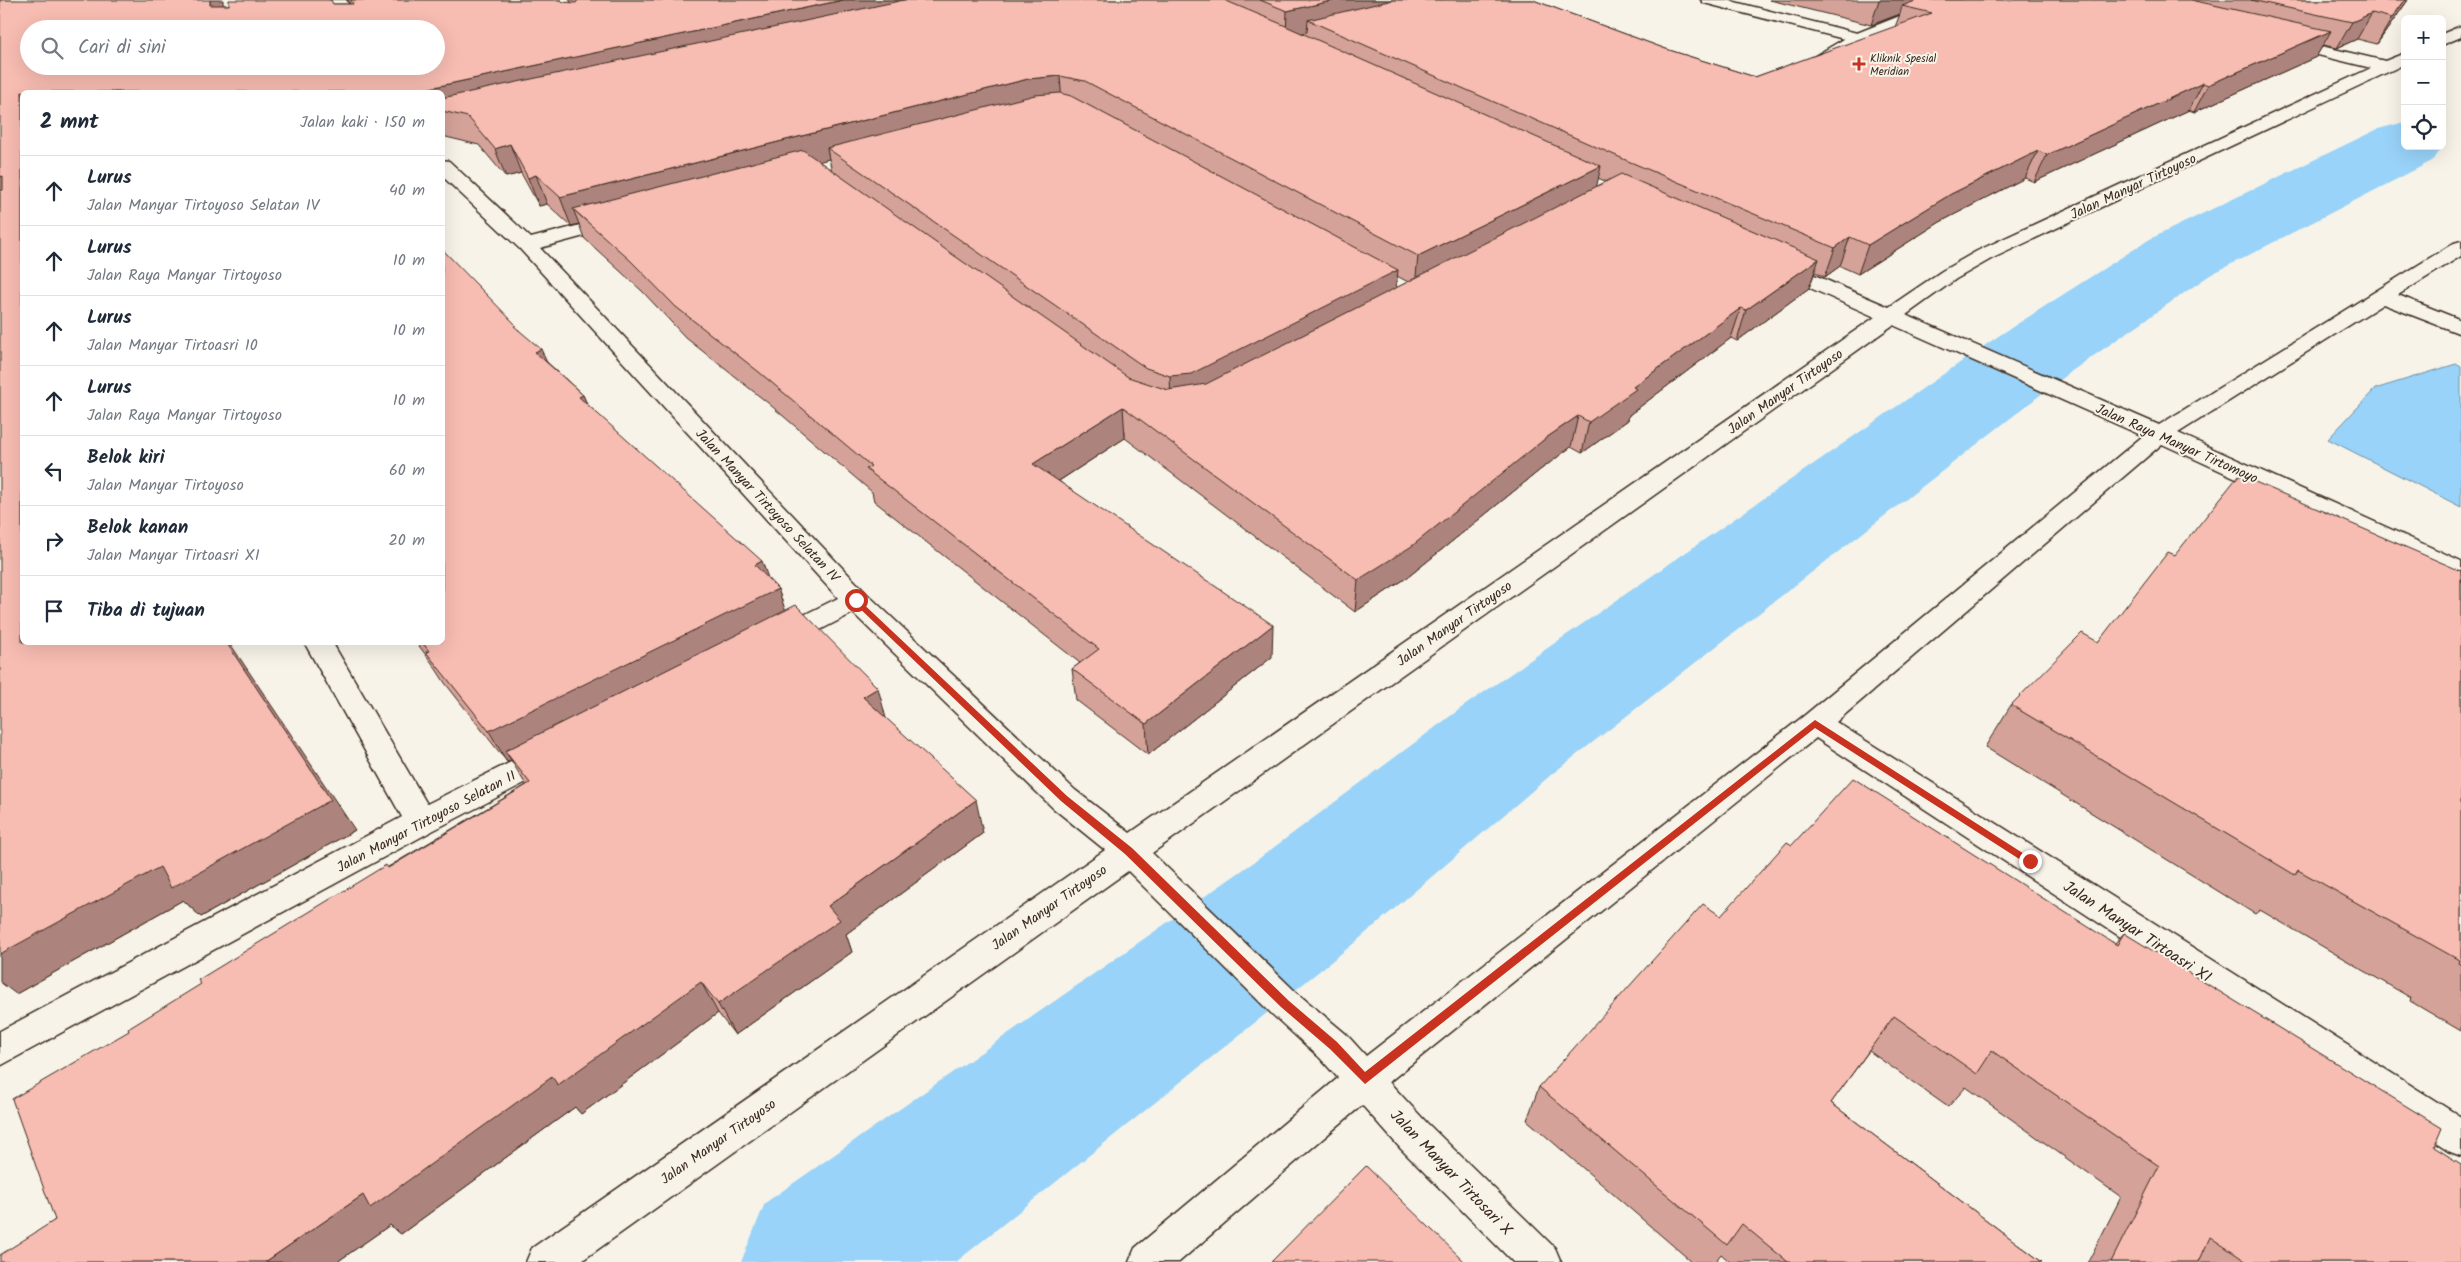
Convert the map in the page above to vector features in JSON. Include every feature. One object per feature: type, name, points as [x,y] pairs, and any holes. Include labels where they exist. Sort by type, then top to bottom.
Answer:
[{"type":"street","points":[[338,0],[350,20]]},
{"type":"street","points":[[1709,0],[1858,38]]},
{"type":"street","points":[[1802,70],[1858,38],[1954,0]]},
{"type":"street","points":[[2446,38],[2461,31]]},
{"type":"street","points":[[2265,38],[2304,47],[2396,63]]},
{"type":"street","name":"Jalan Manyar Tirtoyoso","points":[[546,1262],[1949,275],[1984,255],[2396,63]]},
{"type":"street","name":"Jalan Manyar Tirtoyoso Selatan IV","points":[[445,168],[527,244],[856,600],[1064,799],[1129,851],[1285,1004]]},
{"type":"street","points":[[527,244],[640,215]]},
{"type":"street","points":[[1149,1262],[1365,1079],[1815,723],[2160,434],[2461,247]]},
{"type":"street","name":"Jalan Raya Manyar Tirtomoyo","points":[[1757,257],[2160,434],[2461,572]]},
{"type":"street","points":[[2383,297],[2461,328]]},
{"type":"street","points":[[758,650],[856,600]]},
{"type":"street","points":[[320,645],[421,822]]},
{"type":"street","name":"Jalan Manyar Tirtoasri XI","points":[[1815,723],[2461,1138]]},
{"type":"street","name":"Jalan Manyar Tirtoyoso Selatan II","points":[[0,1049],[421,822],[581,741]]},
{"type":"street","name":"Jalan Manyar Tirtosari X","points":[[1285,1004],[1333,1046],[1365,1079],[1414,1136],[1541,1262]]},
{"type":"water","points":[[2456,364],[2461,367],[2461,507],[2328,439],[2375,389]]},
{"type":"building","points":[[0,0],[210,0],[210,5],[229,5],[229,0],[331,0],[333,4],[353,4],[351,0],[561,0],[563,2],[576,3],[578,0],[843,0],[430,88],[430,90],[20,90],[20,645],[228,645],[331,800],[171,888],[160,867],[0,954],[0,191],[3,190],[3,176],[0,177]]},
{"type":"building","points":[[904,0],[1224,0],[1601,166],[1418,256],[1085,81],[1060,76],[1028,79],[560,197],[536,175],[528,178],[510,144],[495,149],[468,117],[445,112],[445,97]]},
{"type":"building","points":[[1260,0],[1336,0],[1287,11]]},
{"type":"building","points":[[1393,0],[1533,0],[1666,49],[1755,77],[1932,13],[1902,6],[1918,0],[2191,0],[2331,31],[2208,85],[2203,83],[2047,155],[2038,151],[1951,194],[1868,245],[1850,237],[1835,248],[1628,161],[1308,20]]},
{"type":"building","points":[[2251,0],[2405,0],[2392,18],[2372,13],[2352,22]]},
{"type":"building","points":[[1060,93],[1071,96],[1398,270],[1191,374],[1170,376],[1146,368],[827,148],[1035,95]]},
{"type":"building","points":[[803,150],[1128,377],[1168,390],[1206,384],[1621,174],[1819,259],[1746,310],[1741,308],[1633,387],[1636,389],[1589,422],[1578,416],[1546,438],[1412,546],[1358,580],[1123,407],[1033,464],[1273,625],[1146,724],[1072,669],[1099,649],[866,469],[871,466],[759,372],[676,307],[631,261],[573,209]]},
{"type":"building","points":[[445,252],[516,325],[514,326],[541,349],[535,352],[583,395],[579,397],[762,561],[755,565],[778,589],[489,731],[426,652],[429,651],[424,645],[445,645]]},
{"type":"building","points":[[2239,475],[2461,571],[2461,965],[2458,963],[2459,960],[2298,870],[2295,875],[2011,705],[2082,633],[2098,642],[2168,552],[2175,555]]},
{"type":"building","points":[[796,605],[878,688],[863,697],[976,800],[828,906],[840,920],[718,1004],[701,982],[558,1085],[552,1077],[370,1208],[363,1195],[265,1262],[0,1262],[0,1255],[55,1220],[12,1099],[129,1031],[128,1029],[201,984],[198,980],[386,865],[388,868],[530,783],[505,751]]},
{"type":"building","points":[[1853,778],[2117,945],[2124,933],[2442,1128],[2434,1147],[2461,1164],[2461,1262],[2247,1262],[2210,1237],[2199,1262],[2111,1262],[2159,1166],[1992,1051],[1977,1074],[1894,1016],[1831,1103],[2042,1262],[1788,1262],[1742,1224],[1727,1245],[1539,1087],[1703,904],[1721,916],[1787,842],[1792,845]]},
{"type":"building","points":[[1366,1166],[1465,1262],[1271,1262]]},
{"type":"waterway","points":[[824,1262],[1305,902],[1508,740],[2033,355],[2180,257],[2401,147]]},
{"type":"place","name":"Kliknik Spesial Meridian","points":[[1859,64]]},
{"type":"route","points":[[856,600],[1064,799],[1129,851],[1285,1004],[1333,1046],[1365,1079],[1815,723],[2030,861]]}]
